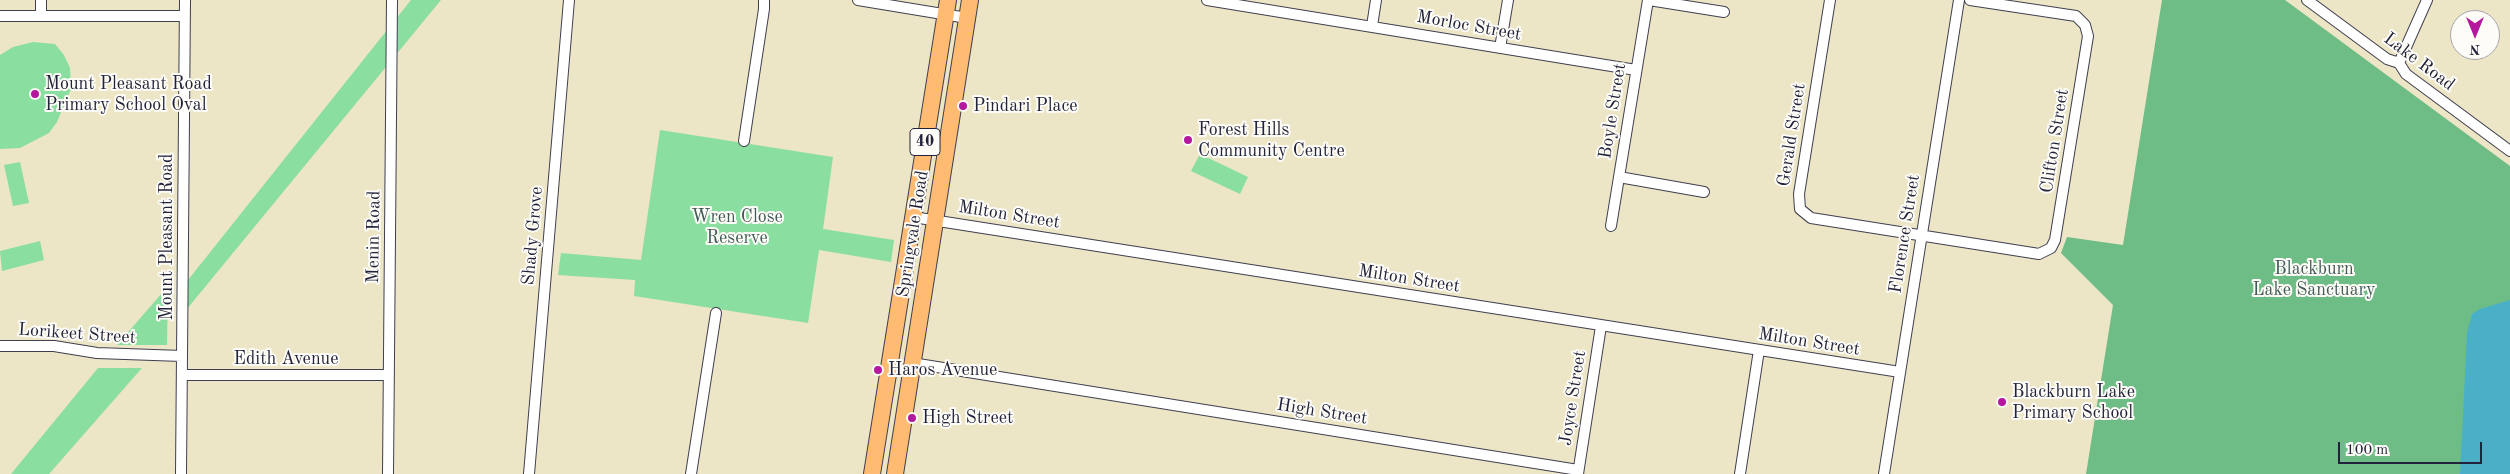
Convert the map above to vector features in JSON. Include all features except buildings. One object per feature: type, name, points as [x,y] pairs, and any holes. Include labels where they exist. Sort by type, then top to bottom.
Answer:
[{"type":"highway","name":"Springvale Road","points":[[895,474],[970,0]]},
{"type":"highway","name":"Springvale Road","points":[[872,474],[946,7]]},
{"type":"street","points":[[41,0],[41,15]]},
{"type":"street","name":"Mount Pleasant Road","points":[[181,474],[185,0]]},
{"type":"street","name":"Menin Road","points":[[388,474],[392,0]]},
{"type":"street","name":"Shady Grove","points":[[529,474],[569,0]]},
{"type":"street","points":[[744,142],[764,0]]},
{"type":"street","points":[[858,0],[946,7],[967,18]]},
{"type":"street","name":"Morloc Street","points":[[1212,0],[1636,70]]},
{"type":"street","points":[[1372,26],[1376,0]]},
{"type":"street","points":[[1500,48],[1508,0]]},
{"type":"street","points":[[1648,0],[1724,12]]},
{"type":"street","name":"Boyle Street","points":[[1611,226],[1648,0]]},
{"type":"street","name":"Gerald Street","points":[[1830,0],[1799,194],[1800,209],[1811,218],[1922,236]]},
{"type":"street","name":"Florence Street","points":[[1884,474],[1959,0]]},
{"type":"street","name":"Clifton Street","points":[[1922,236],[2040,254],[2051,248],[2055,240],[2088,36],[2085,25],[2076,16],[1970,0]]},
{"type":"street","name":"Lake Road","points":[[2307,0],[2387,59],[2399,64],[2406,74],[2510,151]]},
{"type":"street","points":[[2399,64],[2427,0]]},
{"type":"street","points":[[0,16],[185,16]]},
{"type":"street","points":[[1619,177],[1704,192]]},
{"type":"street","name":"Milton Street","points":[[913,217],[1900,372]]},
{"type":"street","points":[[691,474],[716,313]]},
{"type":"street","name":"Joyce Street","points":[[1578,472],[1601,326]]},
{"type":"street","name":"Lorikeet Street","points":[[0,346],[54,346],[97,354],[182,356]]},
{"type":"street","points":[[1740,474],[1759,350]]},
{"type":"street","name":"High Street","points":[[912,363],[1578,472]]},
{"type":"street","name":"Edith Avenue","points":[[182,375],[389,375]]},
{"type":"green space","points":[[411,0],[441,0],[182,315],[188,280]]},
{"type":"green space","name":"Blackburn Lake Sanctuary","points":[[2162,0],[2285,0],[2510,166],[2510,474],[2086,474],[2113,305],[2061,253],[2067,237],[2123,245]]},
{"type":"green space","name":"Mount Pleasant Road Primary School Oval","points":[[33,42],[55,44],[64,55],[70,68],[71,89],[57,122],[49,133],[20,148],[0,149],[0,55],[13,47]]},
{"type":"green space","name":"Wren Close Reserve","points":[[660,130],[833,157],[823,229],[894,240],[891,262],[819,250],[808,323],[634,296],[635,280],[558,275],[561,253],[641,260]]},
{"type":"green space","points":[[1200,154],[1248,177],[1240,194],[1191,171]]},
{"type":"green space","points":[[20,162],[29,203],[13,206],[4,165]]},
{"type":"green space","points":[[40,241],[44,260],[2,271],[0,251]]},
{"type":"green space","points":[[168,286],[167,345],[117,345]]},
{"type":"green space","points":[[98,368],[142,368],[49,474],[11,474]]},
{"type":"water","points":[[2510,300],[2510,474],[2460,474],[2467,333],[2472,314],[2480,309]]},
{"type":"place","name":"Mount Pleasant Road Primary School Oval","points":[[35,94]]},
{"type":"place","name":"Pindari Place","points":[[963,106]]},
{"type":"place","name":"Forest Hills Community Centre","points":[[1188,140]]},
{"type":"place","name":"Haros Avenue","points":[[878,370]]},
{"type":"place","name":"Blackburn Lake Primary School","points":[[2002,402]]},
{"type":"place","name":"High Street","points":[[912,418]]}]
